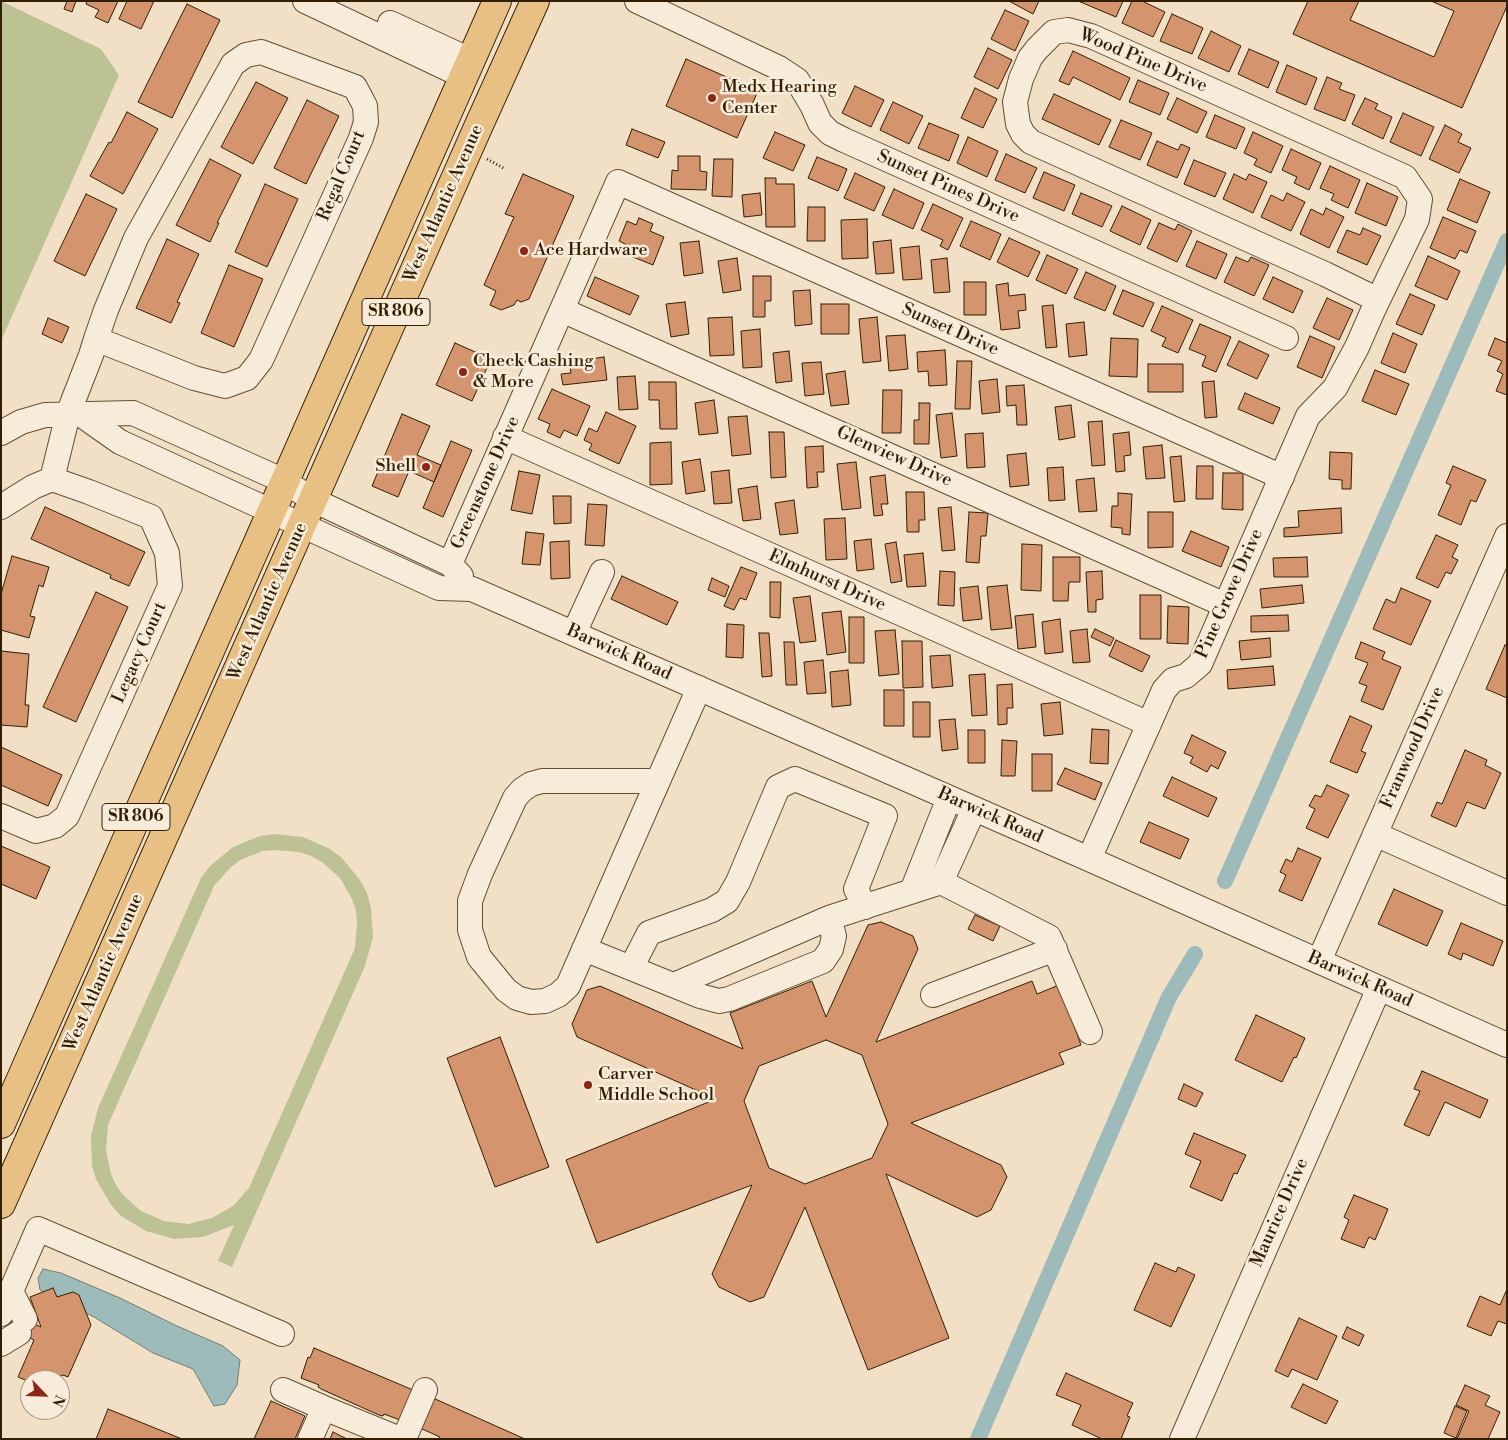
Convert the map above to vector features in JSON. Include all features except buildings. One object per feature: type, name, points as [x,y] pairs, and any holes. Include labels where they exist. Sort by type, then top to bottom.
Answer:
[{"type":"main road","name":"West Atlantic Avenue","points":[[1,1124],[497,1]]},
{"type":"main road","name":"West Atlantic Avenue","points":[[1,1204],[534,2]]},
{"type":"street","points":[[305,1],[467,68]]},
{"type":"street","points":[[342,1],[467,68]]},
{"type":"street","name":"Sunset Pines Drive","points":[[637,1],[779,68],[797,80],[820,123],[830,132],[844,140],[1286,338]]},
{"type":"street","name":"Wood Pine Drive","points":[[1282,477],[1308,416],[1335,388],[1358,346],[1417,218],[1420,199],[1405,177],[1091,36],[1068,30],[1054,32],[1030,58],[1021,79],[1015,102],[1015,113],[1023,134],[1031,142],[1325,274],[1378,300]]},
{"type":"street","name":"Regal Court","points":[[76,415],[96,339],[136,238],[234,64],[246,55],[262,52],[355,87],[365,106],[366,122],[261,360],[247,378],[225,386],[194,378],[96,339]]},
{"type":"street","name":"Greenstone Drive","points":[[450,564],[618,182]]},
{"type":"street","name":"Sunset Drive","points":[[618,182],[1282,477]]},
{"type":"street","name":"Glenview Drive","points":[[562,310],[1225,605]]},
{"type":"street","name":"Barwick Road","points":[[1,433],[33,418],[133,413],[284,481],[313,500],[450,564],[472,589]]},
{"type":"street","points":[[1,507],[33,486],[52,479],[76,415]]},
{"type":"street","name":"Barwick Road","points":[[76,415],[120,442],[439,588],[472,589],[1089,859],[1507,1045]]},
{"type":"street","name":"Elmhurst Drive","points":[[506,437],[1149,724]]},
{"type":"street","name":"Pine Grove Drive","points":[[1089,859],[1164,690],[1173,680],[1186,676],[1200,664],[1282,477]]},
{"type":"street","name":"Legacy Court","points":[[1,816],[36,831],[55,826],[67,816],[170,586],[167,553],[151,517],[52,479]]},
{"type":"street","name":"Franwood Drive","points":[[1319,961],[1507,536]]},
{"type":"street","points":[[574,634],[602,572]]},
{"type":"street","points":[[658,781],[542,781],[531,784],[514,798],[470,901],[470,930],[480,957],[506,990],[517,998],[531,1002],[545,1001],[558,995],[568,986],[699,688]]},
{"type":"street","points":[[631,968],[649,933],[712,910],[727,901],[738,882],[778,787],[795,779],[885,816],[856,889],[865,906]]},
{"type":"street","points":[[912,892],[949,798]]},
{"type":"street","points":[[942,882],[974,809]]},
{"type":"street","points":[[1374,834],[1507,893]]},
{"type":"street","points":[[674,986],[830,918],[942,882],[1049,937],[1090,1032]]},
{"type":"street","points":[[584,949],[674,986],[719,1001],[729,999],[823,961],[831,950],[834,936],[830,918]]},
{"type":"street","points":[[933,995],[1054,950]]},
{"type":"street","name":"Maurice Drive","points":[[1182,1439],[1379,988]]},
{"type":"street","points":[[1,1314],[38,1229],[282,1334]]},
{"type":"street","points":[[11,1291],[15,1332]]},
{"type":"street","points":[[283,1390],[400,1439]]},
{"type":"street","points":[[404,1439],[425,1390]]},
{"type":"street","points":[[310,1439],[324,1408]]},
{"type":"path","points":[[485,157],[505,169]]},
{"type":"green space","points":[[1,1],[101,49],[119,75],[1,341]]},
{"type":"green space","points":[[274,834],[303,837],[330,849],[342,858],[360,880],[367,893],[371,908],[373,937],[365,966],[232,1267],[218,1261],[234,1225],[203,1237],[174,1239],[146,1231],[121,1216],[111,1205],[96,1179],[92,1166],[91,1136],[98,1108],[201,878],[210,866],[233,847],[260,836]],"holes":[[[263,851],[299,852],[322,862],[340,878],[352,899],[356,911],[355,948],[249,1188],[233,1206],[212,1218],[188,1224],[164,1221],[141,1211],[123,1195],[116,1185],[111,1174],[106,1150],[108,1125],[214,886],[240,860]]]},
{"type":"water","points":[[43,1269],[61,1273],[120,1298],[223,1346],[240,1360],[237,1385],[225,1404],[214,1406],[193,1369],[153,1353],[94,1317],[40,1290],[38,1278]]},
{"type":"waterway","points":[[1225,881],[1507,241]]},
{"type":"waterway","points":[[978,1439],[1169,997],[1195,954]]},
{"type":"place","name":"Medx Hearing Center","points":[[712,98]]},
{"type":"place","name":"Ace Hardware","points":[[524,251]]},
{"type":"place","name":"Check Cashing & More","points":[[463,372]]},
{"type":"place","name":"Shell","points":[[426,467]]},
{"type":"place","name":"Carver Middle School","points":[[588,1085]]}]
